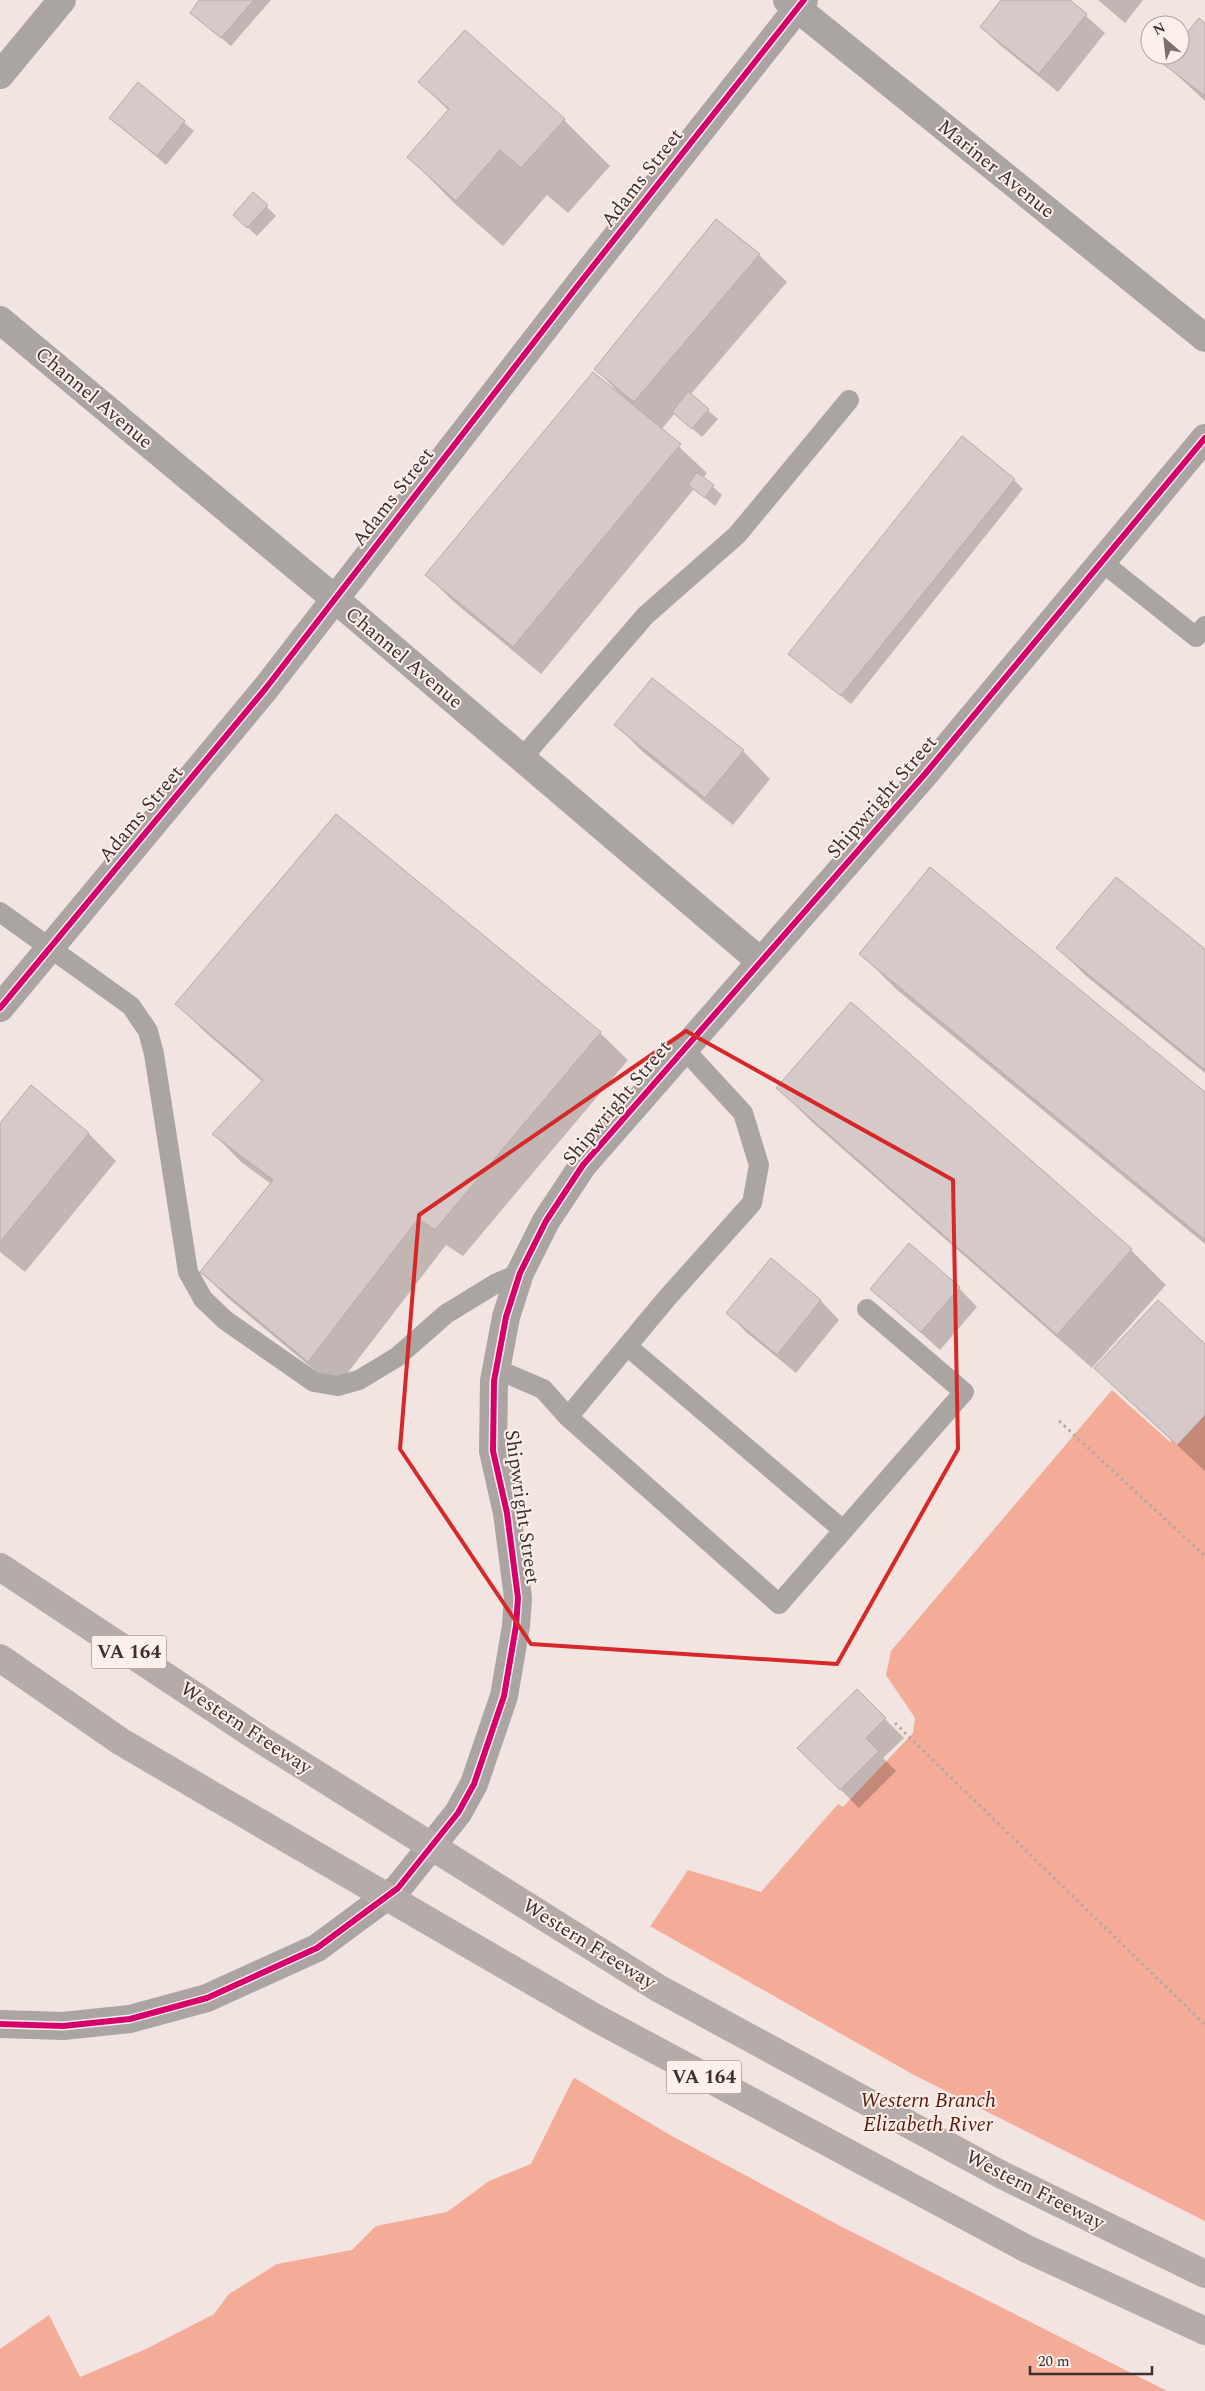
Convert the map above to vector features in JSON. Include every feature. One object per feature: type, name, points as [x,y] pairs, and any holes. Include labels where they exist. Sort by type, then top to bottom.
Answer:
[{"type":"highway","name":"Western Freeway","points":[[0,1567],[257,1737],[658,1988],[1002,2175],[1205,2274]]},
{"type":"highway","name":"VA 164","points":[[0,1658],[120,1741],[594,2017],[1027,2249],[1205,2331]]},
{"type":"street","points":[[0,75],[62,0]]},
{"type":"street","name":"Mariner Avenue","points":[[796,3],[1205,338]]},
{"type":"street","name":"Adams Street","points":[[0,1008],[266,688],[796,3]]},
{"type":"street","name":"Channel Avenue","points":[[0,320],[335,599],[760,961]]},
{"type":"street","name":"Shipwright Street","points":[[0,2024],[63,2026],[130,2019],[207,1998],[317,1948],[398,1888],[458,1813],[474,1784],[504,1696],[517,1617],[518,1598],[507,1513],[493,1451],[494,1381],[506,1316],[520,1272],[546,1221],[583,1164],[925,774],[1205,438]]},
{"type":"lane","points":[[522,758],[646,615],[738,535],[849,400]]},
{"type":"lane","points":[[1102,562],[1200,631]]},
{"type":"lane","points":[[0,912],[131,1006],[148,1031],[154,1054],[188,1272],[203,1299],[226,1320],[314,1382],[336,1386],[359,1380],[397,1357],[446,1314],[495,1284],[520,1272]]},
{"type":"lane","points":[[568,1417],[627,1346],[752,1203],[759,1165],[743,1113],[684,1049]]},
{"type":"lane","points":[[496,1369],[543,1389],[568,1417],[779,1604],[964,1392],[867,1309]]},
{"type":"lane","points":[[627,1346],[843,1530]]},
{"type":"path","points":[[1060,1422],[1205,1556]]},
{"type":"path","points":[[895,1723],[1205,2025]]},
{"type":"highlighted area","points":[[686,1031],[953,1180],[958,1449],[837,1664],[531,1644],[400,1449],[419,1215]]},
{"type":"water","name":"Western Branch Elizabeth River","points":[[1112,1390],[1170,1442],[1205,1403],[1205,2391],[0,2391],[0,2349],[49,2315],[80,2377],[146,2349],[214,2314],[229,2294],[277,2264],[352,2250],[376,2226],[447,2212],[489,2181],[531,2164],[645,1934],[688,1870],[761,1892],[838,1804],[843,1807],[913,1733],[915,1718],[886,1675],[891,1651]]},
{"type":"pier","points":[[648,1925],[914,2075],[1205,2221],[1205,2391],[1167,2391],[842,2227],[670,2135],[571,2076]]},
{"type":"building","points":[[199,0],[254,0],[221,38],[190,13]]},
{"type":"building","points":[[1001,0],[1070,0],[1087,14],[1039,74],[980,27]]},
{"type":"building","points":[[1199,18],[1205,23],[1205,96],[1165,65],[1190,65],[1190,29]]},
{"type":"building","points":[[465,30],[565,119],[521,168],[500,150],[456,201],[407,157],[449,109],[418,82]]},
{"type":"building","points":[[138,82],[185,121],[157,156],[109,118]]},
{"type":"building","points":[[253,192],[268,205],[247,228],[233,215]]},
{"type":"building","points":[[716,219],[760,254],[634,402],[594,369]]},
{"type":"building","points":[[593,372],[681,444],[513,647],[425,575]]},
{"type":"building","points":[[688,391],[709,409],[692,429],[672,412]]},
{"type":"building","points":[[962,436],[1015,479],[841,696],[788,654]]},
{"type":"building","points":[[697,472],[714,485],[705,498],[688,485]]},
{"type":"building","points":[[652,678],[744,750],[705,798],[614,725]]},
{"type":"building","points":[[336,814],[601,1032],[435,1230],[418,1219],[308,1362],[200,1272],[273,1180],[212,1134],[263,1080],[175,1004]]},
{"type":"building","points":[[930,867],[1205,1092],[1205,1240],[859,954]]},
{"type":"building","points":[[1116,877],[1205,949],[1205,1070],[1056,948]]},
{"type":"building","points":[[851,1002],[1132,1249],[1057,1335],[776,1088]]},
{"type":"building","points":[[31,1085],[89,1133],[0,1242],[0,1123]]},
{"type":"building","points":[[909,1243],[960,1287],[921,1332],[870,1289]]},
{"type":"building","points":[[771,1258],[821,1300],[777,1355],[726,1313]]},
{"type":"building","points":[[1158,1300],[1205,1344],[1205,1415],[1177,1445],[1094,1368]]},
{"type":"building","points":[[857,1689],[886,1718],[866,1738],[879,1751],[840,1790],[797,1748]]},
{"type":"cycle path","points":[[0,1008],[266,688],[579,284],[804,0]]},
{"type":"cycle path","points":[[0,2024],[63,2026],[130,2019],[207,1998],[317,1948],[398,1888],[458,1813],[474,1784],[504,1696],[516,1626],[518,1598],[507,1513],[493,1451],[494,1381],[506,1317],[520,1273],[546,1221],[583,1165],[925,774],[1205,438]]}]
